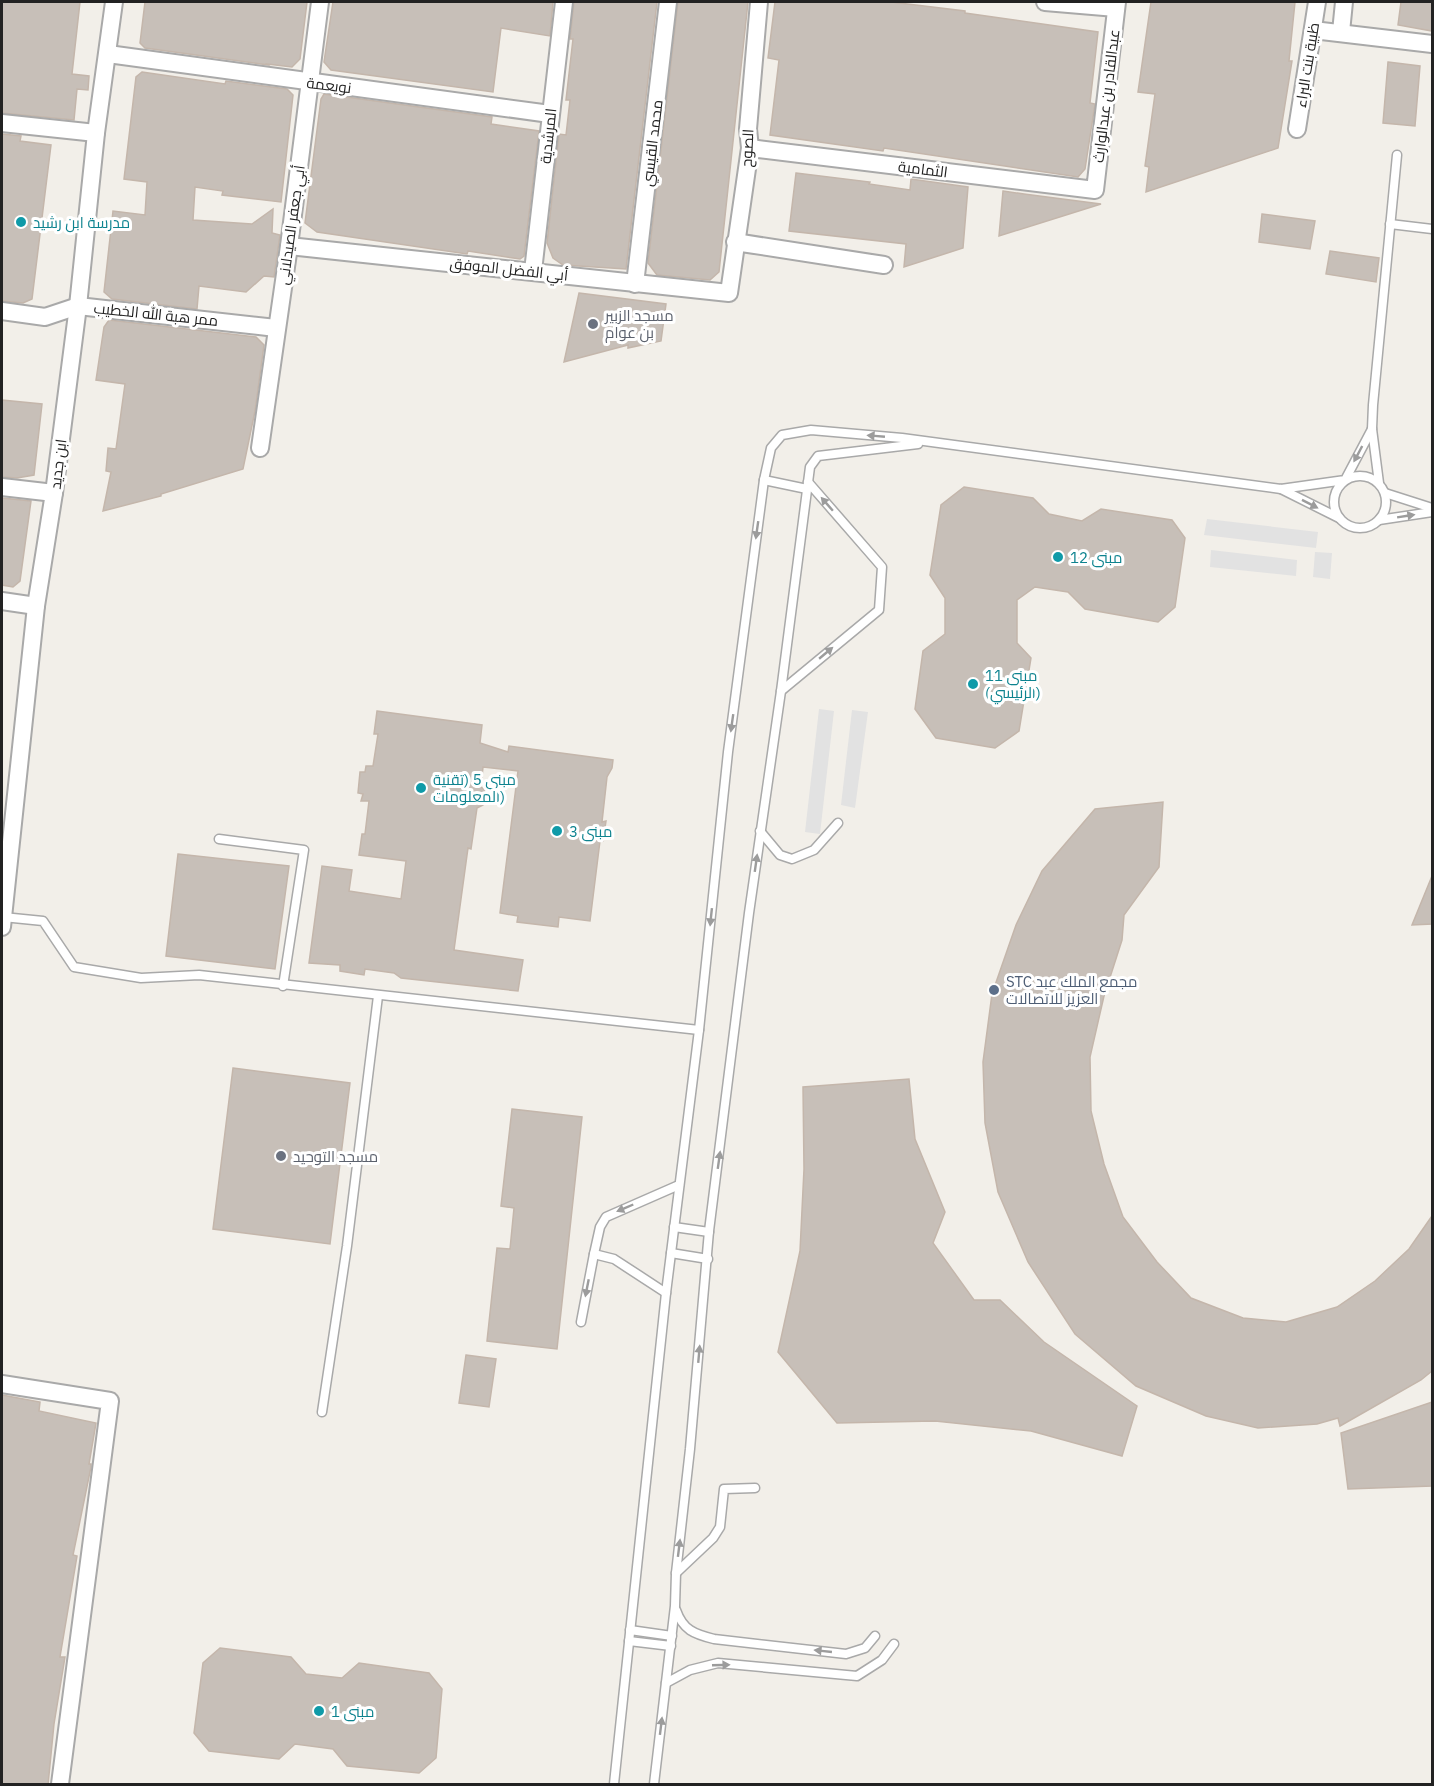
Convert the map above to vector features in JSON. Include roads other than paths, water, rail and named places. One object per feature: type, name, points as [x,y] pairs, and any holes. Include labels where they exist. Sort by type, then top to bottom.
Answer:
[{"type":"street","name":"ابن جديد","points":[[2,922],[36,606],[54,494],[78,306],[96,133],[114,2]]},
{"type":"street","name":"أبي جعفر الصيدلاني","points":[[260,448],[289,246],[320,2]]},
{"type":"street","name":"المرشدية","points":[[533,271],[564,2]]},
{"type":"street","name":"محمد القيسي","points":[[635,284],[669,2]]},
{"type":"street","name":"الصوح","points":[[729,293],[750,148],[748,129],[759,2]]},
{"type":"street","points":[[1045,2],[1117,5]]},
{"type":"street","name":"ظبية بنت البراء","points":[[1297,129],[1317,2]]},
{"type":"street","name":"ظبية بنت البراء","points":[[1341,32],[1344,2]]},
{"type":"street","name":"عبدالقادر بن عبدالوارث","points":[[1095,190],[1117,5]]},
{"type":"street","points":[[1314,25],[1341,32],[1432,44]]},
{"type":"street","name":"نويعمة","points":[[108,54],[550,114]]},
{"type":"street","points":[[2,123],[96,133]]},
{"type":"street","name":"الثمامية","points":[[750,148],[1095,190]]},
{"type":"street","points":[[735,242],[884,265]]},
{"type":"street","name":"أبي الفضل الموفق","points":[[289,246],[729,293]]},
{"type":"street","name":"ممر هبة الله الخطيب","points":[[2,311],[45,317],[78,306],[276,328]]},
{"type":"street","points":[[2,487],[54,494]]},
{"type":"street","points":[[2,602],[36,606]]},
{"type":"street","points":[[2,1384],[110,1401],[60,1785]]},
{"type":"lane","points":[[1281,489],[1354,527],[1371,525],[1378,520],[1386,507],[1385,493],[1379,483],[1371,429],[1397,155]]},
{"type":"lane","points":[[1390,224],[1432,229]]},
{"type":"lane","points":[[1339,518],[1335,511],[1335,494],[1345,480],[1371,429]]},
{"type":"lane","points":[[614,1785],[666,1293],[699,1030],[728,752],[764,480],[771,448],[782,435],[811,430],[934,443],[1281,489],[1345,480],[1359,475],[1379,483]]},
{"type":"lane","points":[[654,1785],[675,1606],[676,1573],[690,1449],[709,1232],[760,831],[810,467],[818,456],[934,443]]},
{"type":"lane","points":[[764,480],[807,485],[882,567],[879,610],[781,691]]},
{"type":"lane","points":[[1385,493],[1432,510]]},
{"type":"lane","points":[[1378,520],[1432,510]]},
{"type":"lane","points":[[760,831],[780,855],[792,859],[814,850],[838,823]]},
{"type":"lane","points":[[219,839],[304,850],[283,986]]},
{"type":"lane","points":[[2,922],[42,921],[74,967],[141,978],[199,975],[699,1030]]},
{"type":"lane","points":[[322,1412],[347,1245],[378,996]]},
{"type":"lane","points":[[581,1322],[600,1227],[606,1217],[678,1185]]},
{"type":"lane","points":[[674,1227],[709,1232]]},
{"type":"lane","points":[[671,1253],[708,1259]]},
{"type":"lane","points":[[594,1254],[614,1259],[666,1293]]},
{"type":"lane","points":[[676,1573],[713,1538],[720,1527],[724,1489],[755,1488]]},
{"type":"lane","points":[[675,1606],[681,1623],[696,1634],[714,1639],[846,1654],[865,1648],[875,1636]]},
{"type":"lane","points":[[630,1630],[672,1635]]},
{"type":"lane","points":[[629,1641],[671,1646]]},
{"type":"lane","points":[[666,1683],[690,1670],[718,1663],[857,1676],[882,1660],[894,1644]]},
{"type":"place","name":"مدرسة ابن رشيد","points":[[21,222]]},
{"type":"place","name":"مسجد الزبير بن عوام","points":[[593,324]]},
{"type":"place","name":"مبنى 12","points":[[1058,557]]},
{"type":"place","name":"مبنى 11 (الرئيسي)","points":[[973,684]]},
{"type":"place","name":"مبنى 5 (تقنية المعلومات)","points":[[421,788]]},
{"type":"place","name":"مبنى 3","points":[[557,831]]},
{"type":"place","name":"STC مجمع الملك عبد العزيز للاتصالات","points":[[994,990]]},
{"type":"place","name":"مسجد التوحيد","points":[[281,1156]]},
{"type":"place","name":"مبنى 1","points":[[319,1711]]}]
